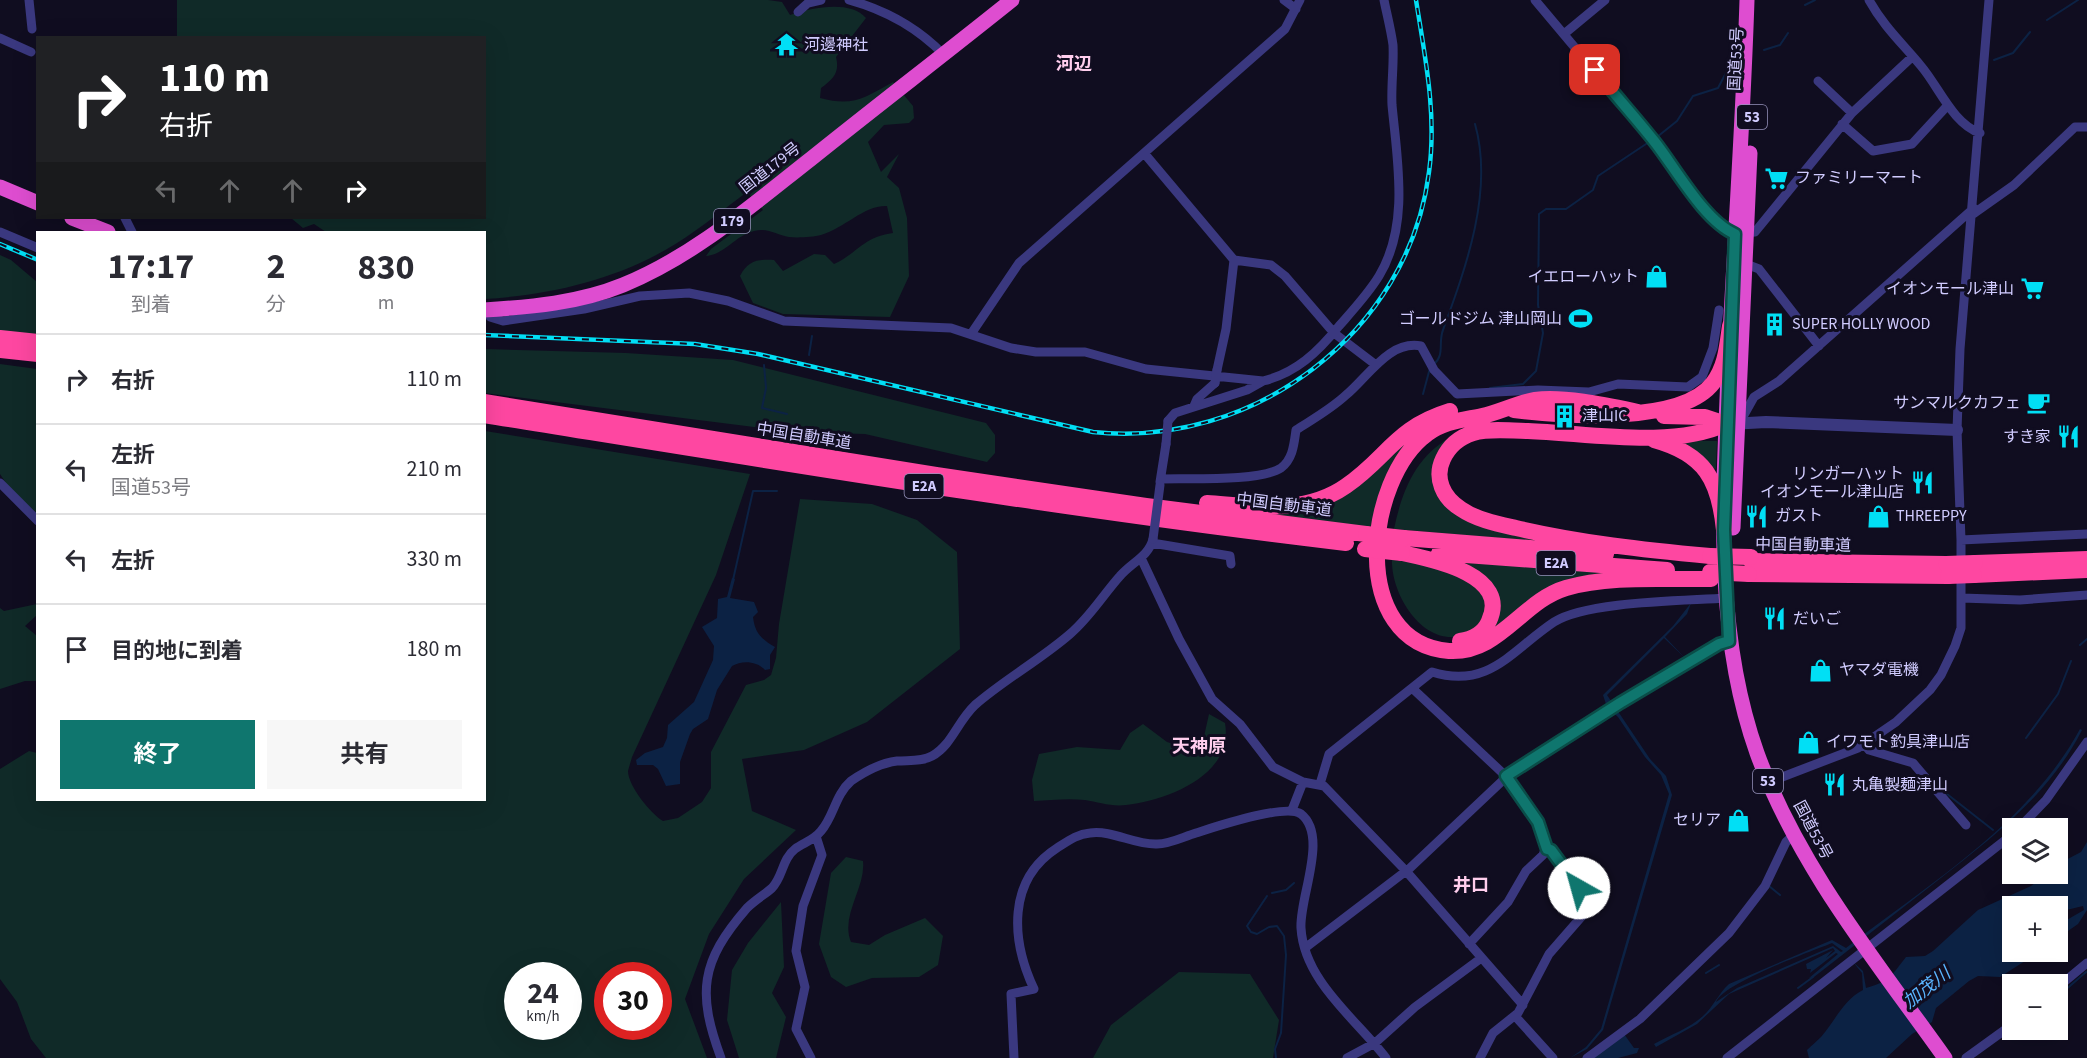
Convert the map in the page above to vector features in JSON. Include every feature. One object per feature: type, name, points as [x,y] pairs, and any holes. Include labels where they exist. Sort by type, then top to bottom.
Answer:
[{"type":"highway","name":"国道179号","points":[[486,310],[543,305],[588,296],[621,286],[675,260],[729,223],[1012,0]]},
{"type":"highway","name":"国道53号","points":[[1747,0],[1741,234],[1746,264],[1724,530],[1729,641],[1747,719],[1769,782],[1794,835],[1831,897],[1945,1058]]},
{"type":"highway","name":"国道53号","points":[[1726,593],[1733,531],[1730,326],[1741,234],[1757,0]]},
{"type":"highway","points":[[0,187],[36,202]]},
{"type":"highway","points":[[75,219],[105,231]]},
{"type":"highway","points":[[1597,424],[1638,412],[1682,406],[1707,390],[1722,369],[1730,326]]},
{"type":"highway","points":[[0,338],[36,342]]},
{"type":"highway","points":[[0,350],[36,354]]},
{"type":"highway","points":[[1403,547],[1445,562],[1475,578],[1487,592],[1492,607],[1485,628],[1470,639],[1454,642],[1423,633],[1401,610],[1391,589],[1387,566],[1392,512],[1411,466],[1435,440],[1477,416],[1535,400],[1597,403],[1638,412]]},
{"type":"highway","points":[[1535,400],[1446,423],[1421,438],[1401,462],[1385,502],[1377,555],[1381,591],[1399,624],[1417,640],[1448,651],[1478,646],[1496,637],[1542,599],[1580,585],[1710,567]]},
{"type":"highway","name":"中国自動車道","points":[[486,402],[1365,542],[1546,562],[1843,570],[2087,570]]},
{"type":"highway","points":[[1507,409],[1534,406],[1638,412],[1705,417],[1732,423]]},
{"type":"highway","points":[[1507,409],[1534,422]]},
{"type":"highway","points":[[1062,494],[1269,507],[1306,504],[1346,486],[1395,440],[1416,425],[1452,411],[1534,422],[1597,424],[1668,436]]},
{"type":"highway","name":"中国自動車道","points":[[486,415],[932,487],[1243,531],[1365,542]]},
{"type":"highway","points":[[1477,416],[1502,430],[1635,437],[1704,433],[1732,423]]},
{"type":"highway","points":[[1597,424],[1633,416],[1683,416]]},
{"type":"highway","points":[[1534,422],[1502,430],[1474,433],[1464,437],[1444,457],[1439,481],[1447,497],[1461,509],[1480,518],[1542,534],[1710,567]]},
{"type":"highway","points":[[1597,424],[1677,448],[1702,466],[1719,493],[1724,530]]},
{"type":"highway","name":"中国自動車道","points":[[1974,569],[2087,559]]},
{"type":"street","points":[[29,0],[32,29]]},
{"type":"street","points":[[798,12],[807,3],[821,0]]},
{"type":"street","points":[[849,0],[905,23],[927,37],[944,55]]},
{"type":"street","points":[[971,334],[1019,263],[1284,28],[1298,5],[1284,0]]},
{"type":"street","points":[[721,1058],[707,1017],[705,983],[711,966],[731,930],[748,908],[777,882],[786,859],[795,849],[816,836],[827,822],[836,800],[852,781],[882,764],[918,761],[931,757],[942,749],[950,741],[963,716],[1072,632],[1093,612],[1120,576],[1141,558],[1153,541],[1168,421],[1175,413],[1247,390],[1305,362],[1334,333],[1381,274],[1398,214],[1400,178],[1391,80],[1393,46],[1384,0]]},
{"type":"street","points":[[1535,0],[1656,143],[1699,202],[1728,231],[1741,234],[1755,232],[1842,124],[1912,57]]},
{"type":"street","points":[[1564,34],[1605,0]]},
{"type":"street","points":[[1869,0],[1883,26],[1912,57],[1948,105],[1970,127],[1980,133]]},
{"type":"street","points":[[1769,782],[1839,757],[1864,744],[1896,722],[1930,690],[1941,675],[1961,628],[1961,540],[1956,430],[1960,349],[1980,133],[1989,0]]},
{"type":"street","points":[[0,38],[31,52]]},
{"type":"street","points":[[1818,81],[1852,113]]},
{"type":"street","points":[[1842,124],[1873,151],[1912,144],[1948,105]]},
{"type":"street","points":[[1732,423],[1754,397],[1779,381],[1973,211],[2014,185],[2075,127],[2087,128]]},
{"type":"street","points":[[1144,153],[1234,260],[1271,266],[1286,276],[1334,333],[1376,364]]},
{"type":"street","points":[[0,232],[36,247]]},
{"type":"street","points":[[1194,406],[1197,399],[1215,383],[1226,329],[1234,260]]},
{"type":"street","points":[[1746,264],[1759,269],[1819,346]]},
{"type":"street","points":[[486,310],[489,317],[503,321],[584,309],[640,296],[689,293],[728,301],[784,321],[930,326],[971,334],[1011,348],[1036,352],[1085,352],[1164,372],[1263,381]]},
{"type":"street","points":[[1160,482],[1246,476],[1280,468],[1293,452],[1296,430],[1347,395],[1376,364],[1403,346],[1421,346],[1434,370],[1457,394],[1538,390],[1589,392],[1618,384],[1688,387],[1702,378],[1709,358],[1719,310]]},
{"type":"street","points":[[1732,423],[1766,422],[1956,430]]},
{"type":"street","points":[[0,483],[36,519]]},
{"type":"street","points":[[1961,540],[2087,534]]},
{"type":"street","points":[[1153,541],[1230,556],[1231,564]]},
{"type":"street","points":[[1141,558],[1179,639],[1212,699],[1240,724],[1273,767],[1303,782],[1320,784],[1406,871],[1480,959],[1523,1005]]},
{"type":"street","points":[[1320,784],[1329,754],[1432,672],[1457,675],[1489,671],[1515,654],[1553,622],[1573,613],[1595,608],[1726,593]]},
{"type":"street","points":[[1962,598],[2020,600],[2087,595]]},
{"type":"street","points":[[1305,948],[1406,871],[1506,776],[1620,703],[1719,644],[1729,641]]},
{"type":"street","points":[[1412,688],[1506,776],[1538,822],[1547,849],[1551,850],[1575,884],[1593,901]]},
{"type":"street","points":[[2029,818],[2046,800],[2087,742]]},
{"type":"street","points":[[1864,744],[1869,750],[1913,763],[1966,825]]},
{"type":"street","points":[[1292,810],[1303,782]]},
{"type":"street","points":[[1014,1058],[1011,994],[1034,989],[1024,969],[1016,917],[1018,904],[1038,861],[1073,838],[1089,833],[1105,833],[1156,844],[1251,818],[1292,810],[1304,817],[1312,832],[1312,857],[1300,920],[1305,948],[1338,1005],[1375,1043],[1386,1058]]},
{"type":"street","points":[[1587,1058],[1640,1019],[1729,933],[1765,886],[1786,842],[1794,835]]},
{"type":"street","points":[[811,1058],[796,1029],[805,987],[796,951],[803,906],[822,855],[816,836]]},
{"type":"street","points":[[1727,1058],[1868,950],[2002,843]]},
{"type":"street","points":[[1469,944],[1509,902],[1526,871],[1547,849]]},
{"type":"street","points":[[1480,1058],[1493,1033],[1515,1016],[1523,1005],[1549,954],[1603,892]]},
{"type":"street","points":[[1347,1058],[1375,1043],[1415,1007],[1480,959]]},
{"type":"street","points":[[2068,979],[2087,963]]},
{"type":"street","points":[[1515,1016],[1554,1058]]},
{"type":"street","points":[[1966,1058],[2002,1032]]},
{"type":"green space","points":[[177,0],[768,0],[782,2],[790,15],[820,8],[851,9],[866,18],[836,57],[836,71],[821,88],[820,98],[841,102],[850,101],[874,93],[893,82],[913,106],[914,118],[909,123],[884,125],[868,142],[881,172],[899,154],[887,177],[899,188],[907,218],[909,276],[890,317],[783,314],[753,303],[740,276],[746,267],[754,262],[774,260],[783,271],[814,254],[825,255],[834,264],[874,238],[893,233],[887,206],[870,209],[821,235],[789,237],[759,230],[748,233],[719,252],[706,256],[711,249],[763,210],[747,192],[686,237],[655,256],[632,266],[560,289],[486,299],[486,231],[324,231],[314,224],[303,228],[292,219],[486,219],[486,36],[177,36]]},
{"type":"green space","points":[[0,255],[11,260],[36,281],[36,338],[0,333]]},
{"type":"green space","points":[[486,349],[626,353],[733,360],[986,423],[995,435],[995,453],[987,462],[865,434],[794,432],[486,393]]},
{"type":"green space","points":[[0,364],[36,369],[36,512],[12,492],[0,474]]},
{"type":"green space","points":[[486,431],[750,474],[716,575],[632,757],[628,771],[632,784],[641,799],[663,821],[678,818],[702,802],[711,788],[711,752],[746,685],[764,680],[771,675],[776,658],[779,624],[800,499],[872,504],[917,520],[957,552],[960,649],[867,722],[804,750],[742,759],[752,811],[796,830],[744,879],[709,934],[685,999],[707,1058],[46,1058],[31,1039],[17,1002],[0,979],[0,769],[29,751],[36,753],[36,801],[486,801]]},
{"type":"green space","points":[[1422,433],[1375,527],[1266,515],[1296,510],[1404,438]]},
{"type":"green space","points":[[1449,438],[1444,447],[1449,505],[1603,547],[1394,529],[1401,502],[1412,477],[1427,455]]},
{"type":"green space","points":[[1678,441],[1717,441],[1716,468],[1713,471]]},
{"type":"green space","points":[[1392,560],[1449,570],[1475,584],[1482,595],[1485,608],[1478,627],[1457,637],[1442,636],[1428,630],[1406,606],[1398,591],[1393,575]]},
{"type":"green space","points":[[1459,562],[1637,575],[1586,579],[1490,636],[1496,616]]},
{"type":"green space","points":[[36,604],[36,616],[25,626],[36,635],[36,681],[25,681],[0,689],[0,608],[4,611]]},
{"type":"green space","points":[[1209,714],[1225,723],[1225,741],[1219,757],[1195,782],[1178,791],[1143,802],[1121,805],[1079,799],[1034,801],[1032,780],[1039,754],[1077,747],[1120,750],[1130,733],[1143,724],[1167,742],[1186,748],[1203,741]]},
{"type":"green space","points":[[846,857],[863,861],[861,881],[849,922],[848,932],[851,942],[869,945],[885,935],[925,918],[943,936],[938,965],[919,977],[872,978],[846,987],[831,977],[819,944],[831,873]]},
{"type":"green space","points":[[781,902],[784,967],[772,993],[786,1017],[776,1058],[739,1058],[727,1020],[732,970],[748,943]]},
{"type":"green space","points":[[1179,972],[1250,974],[1279,1020],[1273,1058],[1093,1058],[1111,1025]]},
{"type":"water","points":[[732,578],[735,579],[730,598],[754,602],[758,612],[753,617],[755,627],[762,638],[775,647],[770,655],[770,669],[765,670],[749,662],[732,666],[717,690],[708,719],[693,729],[690,734],[680,762],[680,784],[666,786],[658,769],[653,765],[637,765],[636,760],[645,753],[663,747],[667,738],[668,725],[694,702],[713,660],[714,646],[702,627],[717,618],[718,599],[727,597]]},
{"type":"water","points":[[1691,603],[1687,614],[1665,637],[1685,658],[1664,638],[1607,695],[1650,759],[1666,776],[1672,795],[1603,1030],[1587,1049],[1570,1058],[1586,1047],[1601,1029],[1669,794],[1661,775],[1645,757],[1618,717],[1607,707],[1603,695],[1673,626]]},
{"type":"water","points":[[2080,729],[2082,730],[2053,775],[2018,813],[2010,818],[2034,794],[2059,763]]},
{"type":"water","points":[[2002,826],[1979,848],[1814,977],[1809,978],[1838,954],[1836,953],[1810,973],[1811,969],[1807,969],[1806,964],[1833,950],[1826,958],[1835,951],[1833,948],[1729,994],[1697,1024],[1656,1047],[1654,1044],[1686,1028],[1703,1016],[1729,984],[1832,940],[1846,948],[1975,850]],"holes":[[[1832,943],[1843,951],[1833,946],[1737,988],[1716,1002],[1722,994],[1734,986],[1787,961]]]},
{"type":"water","points":[[2087,842],[2087,910],[2078,924],[2068,931],[2068,919],[2084,910],[2083,906],[2068,910],[2068,896],[2009,896],[2034,884],[2068,884],[2068,859],[2081,852]]},
{"type":"water","name":"加茂川","points":[[2002,899],[2002,962],[2023,962],[2000,977],[1978,976],[1969,981],[1936,1008],[1932,1022],[1912,1034],[1886,1058],[1809,1058],[1807,1050],[1821,1037],[1850,999],[1863,990],[1862,973],[1853,962],[1863,971],[1866,988],[1880,983],[1893,973],[1906,957],[1925,956],[1933,951],[1978,910]]},
{"type":"water","points":[[1624,1034],[1634,1048],[1639,1048],[1637,1053],[1618,1058],[1594,1058]]},
{"type":"waterway","points":[[1805,5],[1815,0]]},
{"type":"waterway","points":[[2047,20],[2078,0]]},
{"type":"waterway","points":[[1994,60],[2013,53],[2030,32]]},
{"type":"waterway","points":[[1764,50],[1780,45],[1788,33]]},
{"type":"waterway","points":[[1657,137],[1677,121],[1693,96],[1718,88],[1728,69],[1734,64]]},
{"type":"waterway","points":[[1434,364],[1439,357],[1442,335],[1475,228],[1481,176],[1480,150],[1475,124]]},
{"type":"waterway","points":[[1490,388],[1523,384],[1536,371],[1543,333],[1538,305],[1539,214],[1546,209],[1566,209],[1593,190],[1598,176],[1649,142]]},
{"type":"waterway","points":[[809,355],[812,336]]},
{"type":"waterway","points":[[764,365],[766,388],[762,408],[787,414]]},
{"type":"waterway","points":[[1423,394],[1430,368]]},
{"type":"waterway","points":[[733,580],[753,491],[777,491]]},
{"type":"waterway","points":[[2080,645],[2087,639]]},
{"type":"waterway","points":[[2026,738],[2058,694],[2071,661]]},
{"type":"waterway","points":[[1947,794],[1993,830]]},
{"type":"waterway","points":[[1272,893],[1286,890],[1294,883]]},
{"type":"waterway","points":[[1769,886],[1780,895]]},
{"type":"waterway","points":[[1267,896],[1247,926],[1251,932],[1257,934],[1269,927],[1277,926],[1284,936],[1286,955],[1281,1033],[1275,1049],[1276,1058]]},
{"type":"waterway","points":[[1706,973],[1719,965]]},
{"type":"waterway","points":[[2068,988],[2086,972]]},
{"type":"waterway","points":[[1798,988],[1813,977]]},
{"type":"railway","points":[[486,335],[695,344],[758,354],[1093,432],[1152,432],[1210,421],[1264,400],[1313,369],[1356,330],[1390,283],[1415,230],[1429,172],[1431,107],[1416,0]]},
{"type":"railway","points":[[0,244],[36,259]]},
{"type":"place","name":"河邊神社","points":[[786,45]]},
{"type":"place","name":"ファミリーマート","points":[[1777,178]]},
{"type":"place","name":"イエローハット","points":[[1657,277]]},
{"type":"place","name":"イオンモール津山","points":[[2032,289]]},
{"type":"place","name":"ゴールドジム 津山岡山","points":[[1580,319]]},
{"type":"place","name":"SUPER HOLLY WOOD","points":[[1774,324]]},
{"type":"place","name":"サンマルクカフェ","points":[[2039,403]]},
{"type":"place","name":"津山IC","points":[[1564,416]]},
{"type":"place","name":"すき家","points":[[2069,437]]},
{"type":"place","name":"リンガーハット イオンモール津山店","points":[[1922,483]]},
{"type":"place","name":"ガスト","points":[[1757,516]]},
{"type":"place","name":"THREEPPY","points":[[1878,516]]},
{"type":"place","name":"だいご","points":[[1775,619]]},
{"type":"place","name":"ヤマダ電機","points":[[1821,670]]},
{"type":"place","name":"イワモト釣具津山店","points":[[1808,742]]},
{"type":"place","name":"丸亀製麺津山","points":[[1834,785]]},
{"type":"place","name":"セリア","points":[[1739,820]]},
{"type":"district","name":"河辺","points":[[1074,64]]},
{"type":"district","name":"天神原","points":[[1199,746]]},
{"type":"district","name":"井口","points":[[1471,885]]},
{"type":"route","points":[[1579,888],[1551,850],[1547,849],[1538,822],[1506,776],[1620,703],[1719,644],[1729,641],[1724,530],[1726,424],[1735,234],[1728,231],[1699,202],[1656,143],[1595,70]]}]
